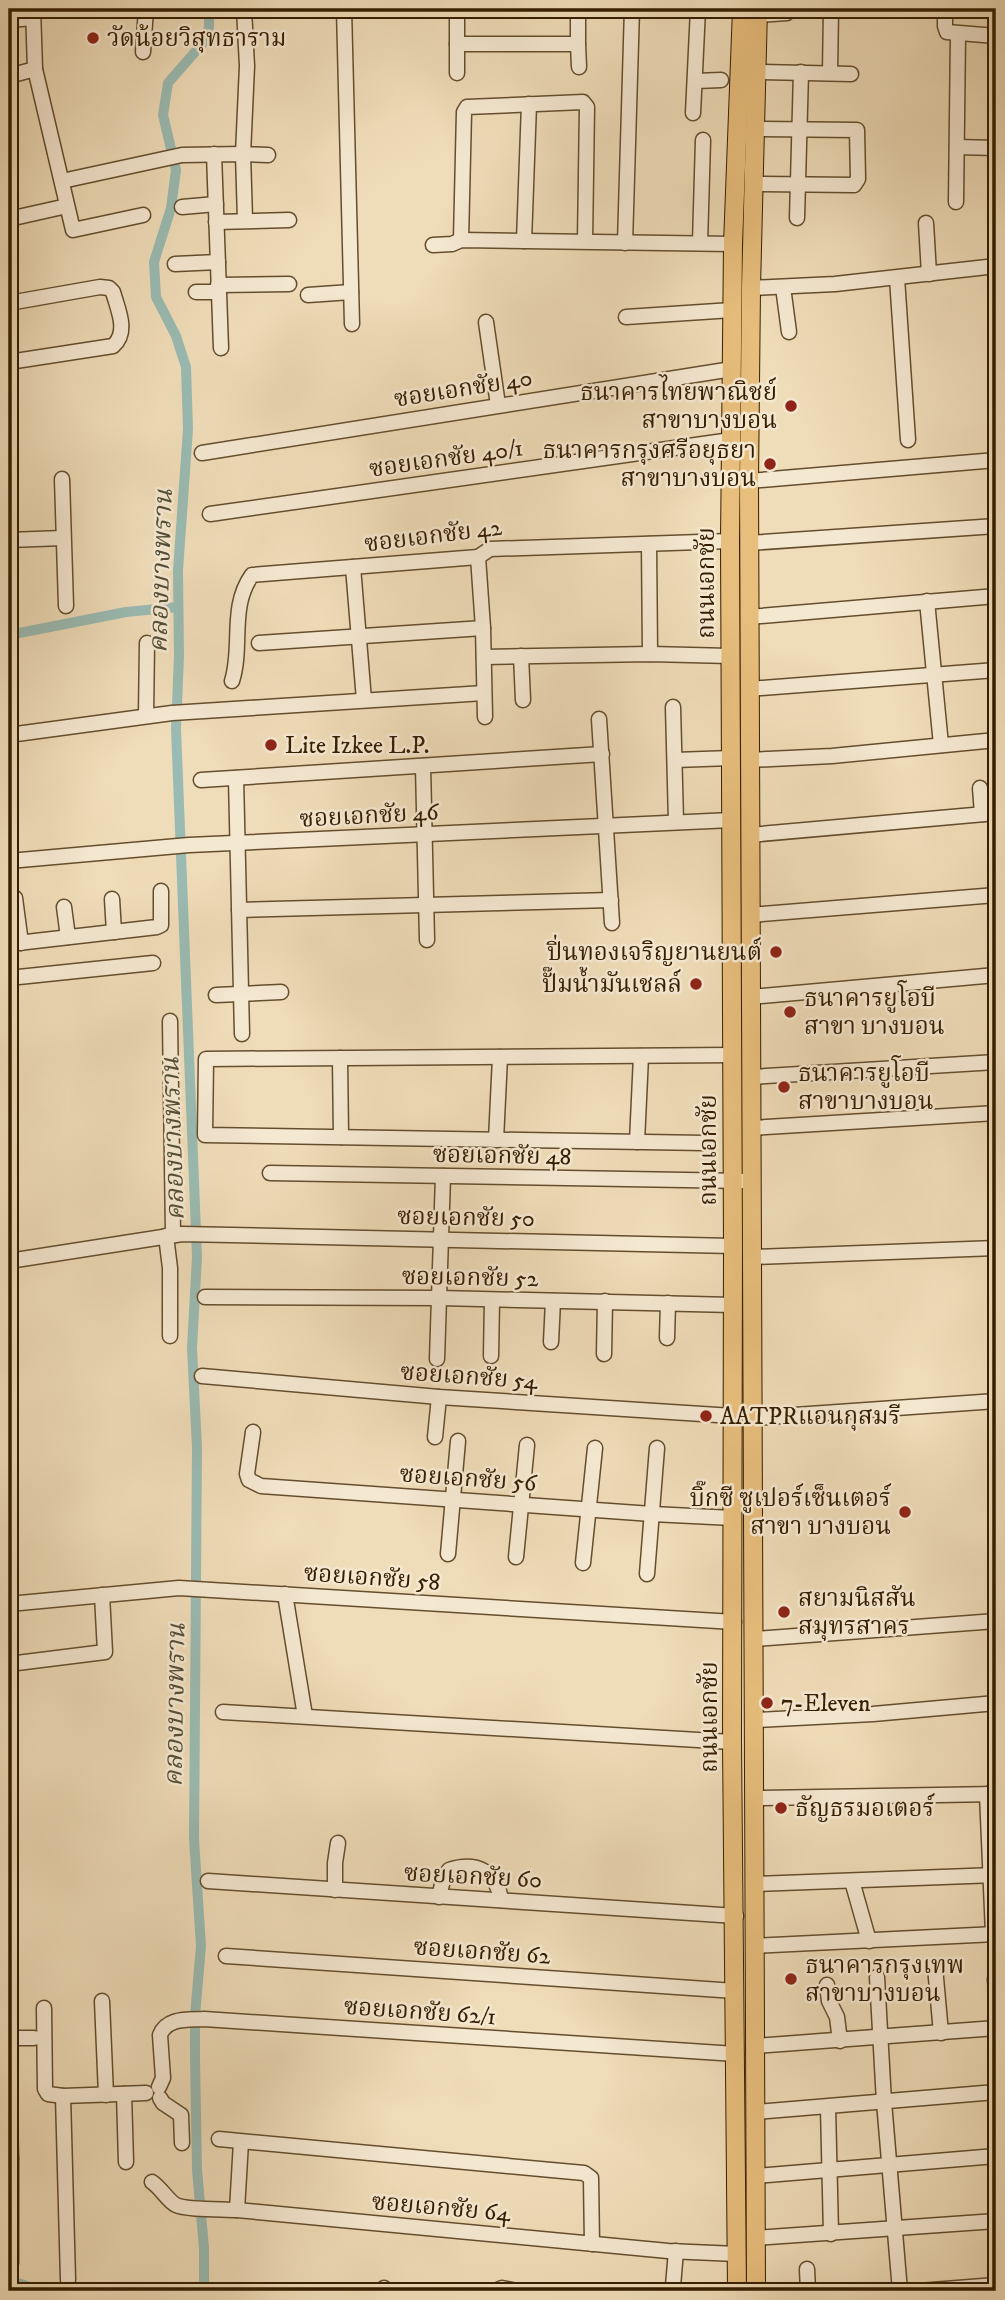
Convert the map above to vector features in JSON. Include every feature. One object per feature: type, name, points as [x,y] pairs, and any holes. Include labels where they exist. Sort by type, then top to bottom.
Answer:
[{"type":"main road","name":"ถนนเอกชัย","points":[[737,2291],[736,1916],[732,1742],[732,820],[749,689],[751,288],[755,129],[747,109],[757,72],[753,11]]},
{"type":"main road","name":"ถนนเอกชัย","points":[[753,11],[747,109],[733,244],[730,656],[750,835],[756,2291]]},
{"type":"main road","points":[[730,656],[749,655]]},
{"type":"main road","points":[[736,2212],[755,2212]]},
{"type":"street","points":[[143,52],[146,9]]},
{"type":"street","points":[[244,9],[247,66],[243,154],[245,220]]},
{"type":"street","points":[[345,9],[352,324]]},
{"type":"street","points":[[457,9],[457,73]]},
{"type":"street","points":[[578,9],[579,67]]},
{"type":"street","points":[[625,243],[632,9]]},
{"type":"street","points":[[693,113],[698,9]]},
{"type":"street","points":[[830,73],[831,9]]},
{"type":"street","points":[[945,9],[947,32],[996,36]]},
{"type":"street","points":[[753,11],[787,13]]},
{"type":"street","points":[[9,20],[33,13],[36,69],[73,230],[143,215]]},
{"type":"street","points":[[956,202],[958,34]]},
{"type":"street","points":[[457,44],[578,44]]},
{"type":"street","points":[[9,76],[36,69]]},
{"type":"street","points":[[757,72],[851,74]]},
{"type":"street","points":[[797,218],[801,72]]},
{"type":"street","points":[[696,81],[721,80]]},
{"type":"street","points":[[461,240],[464,112],[467,107],[583,102],[587,107],[584,241]]},
{"type":"street","points":[[524,241],[529,104]]},
{"type":"street","points":[[753,184],[856,183],[857,130],[755,129]]},
{"type":"street","points":[[700,243],[703,140]]},
{"type":"street","points":[[957,147],[996,148]]},
{"type":"street","points":[[214,154],[221,348]]},
{"type":"street","points":[[62,181],[182,155],[268,155]]},
{"type":"street","points":[[182,207],[216,204]]},
{"type":"street","points":[[9,219],[66,206]]},
{"type":"street","points":[[216,222],[289,220]]},
{"type":"street","points":[[926,223],[929,274]]},
{"type":"street","points":[[433,245],[452,244],[461,240],[733,244]]},
{"type":"street","points":[[175,264],[218,262]]},
{"type":"street","points":[[751,288],[897,278],[996,266]]},
{"type":"street","points":[[897,278],[908,440]]},
{"type":"street","points":[[196,292],[289,284]]},
{"type":"street","points":[[783,287],[789,332]]},
{"type":"street","points":[[9,300],[109,288],[113,292],[122,330],[120,340],[113,346],[9,362]]},
{"type":"street","points":[[308,295],[351,292]]},
{"type":"street","points":[[626,317],[732,310]]},
{"type":"street","points":[[486,323],[498,405]]},
{"type":"street","name":"ซอยเอกชัย 40","points":[[202,453],[732,369]]},
{"type":"street","name":"ซอยเอกชัย 40/1","points":[[210,514],[731,440]]},
{"type":"street","points":[[749,481],[996,460]]},
{"type":"street","points":[[62,479],[66,606]]},
{"type":"street","points":[[749,543],[996,526]]},
{"type":"street","points":[[9,540],[63,538]]},
{"type":"street","name":"ซอยเอกชัย 42","points":[[232,681],[237,660],[237,614],[244,586],[252,575],[478,557],[490,549],[730,541]]},
{"type":"street","points":[[649,544],[650,654]]},
{"type":"street","points":[[478,557],[485,717]]},
{"type":"street","points":[[353,567],[364,700]]},
{"type":"street","points":[[750,617],[996,596]]},
{"type":"street","points":[[927,601],[941,746]]},
{"type":"street","points":[[259,643],[483,628]]},
{"type":"street","points":[[146,716],[147,643]]},
{"type":"street","points":[[484,657],[650,654],[730,656]]},
{"type":"street","points":[[521,656],[523,700]]},
{"type":"street","points":[[749,689],[996,670]]},
{"type":"street","points":[[9,735],[174,713],[484,694]]},
{"type":"street","points":[[673,707],[676,822]]},
{"type":"street","points":[[599,719],[612,923]]},
{"type":"street","points":[[675,760],[832,756],[996,740]]},
{"type":"street","points":[[201,780],[602,754]]},
{"type":"street","points":[[423,766],[427,940]]},
{"type":"street","points":[[236,778],[242,1034]]},
{"type":"street","points":[[750,835],[989,813],[980,788]]},
{"type":"street","name":"ซอยเอกชัย 46","points":[[9,861],[189,845],[732,820]]},
{"type":"street","points":[[15,898],[15,944],[161,925],[161,891]]},
{"type":"street","points":[[750,915],[996,895]]},
{"type":"street","points":[[112,899],[114,932]]},
{"type":"street","points":[[239,911],[611,900]]},
{"type":"street","points":[[64,907],[68,937]]},
{"type":"street","points":[[9,978],[153,963]]},
{"type":"street","points":[[750,997],[996,975]]},
{"type":"street","points":[[216,995],[281,992]]},
{"type":"street","points":[[170,1021],[174,1235],[170,1268],[170,1336]]},
{"type":"street","points":[[705,1143],[205,1135],[206,1059],[733,1055]]},
{"type":"street","points":[[637,1142],[642,1056]]},
{"type":"street","points":[[496,1140],[500,1057]]},
{"type":"street","points":[[340,1058],[341,1137]]},
{"type":"street","points":[[751,1077],[996,1062]]},
{"type":"street","points":[[751,1128],[996,1113]]},
{"type":"street","name":"ซอยเอกชัย 48","points":[[270,1173],[752,1181]]},
{"type":"street","points":[[437,1359],[443,1176]]},
{"type":"street","name":"ซอยเอกชัย 50","points":[[9,1261],[174,1235],[198,1234],[733,1246]]},
{"type":"street","points":[[753,1258],[996,1248]]},
{"type":"street","name":"ซอยเอกชัย 52","points":[[205,1297],[440,1298],[733,1305]]},
{"type":"street","points":[[491,1356],[492,1300]]},
{"type":"street","points":[[551,1342],[553,1301]]},
{"type":"street","points":[[604,1354],[605,1301]]},
{"type":"street","points":[[667,1338],[668,1303]]},
{"type":"street","name":"ซอยเอกชัย 54","points":[[202,1376],[439,1397],[733,1416]]},
{"type":"street","points":[[435,1437],[439,1397]]},
{"type":"street","points":[[753,1418],[996,1401]]},
{"type":"street","name":"ซอยเอกชัย 56","points":[[253,1432],[247,1474],[254,1484],[520,1505],[733,1518]]},
{"type":"street","points":[[448,1554],[458,1441]]},
{"type":"street","points":[[516,1557],[527,1445]]},
{"type":"street","points":[[583,1563],[595,1448]]},
{"type":"street","points":[[647,1574],[657,1448]]},
{"type":"street","name":"ซอยเอกชัย 58","points":[[9,1604],[179,1588],[734,1622]]},
{"type":"street","points":[[285,1594],[305,1716]]},
{"type":"street","points":[[9,1664],[106,1652],[102,1595]]},
{"type":"street","points":[[754,1639],[996,1621]]},
{"type":"street","points":[[755,1720],[873,1714],[996,1703]]},
{"type":"street","points":[[223,1712],[732,1742]]},
{"type":"street","points":[[754,1945],[995,1934],[992,1794],[755,1798]]},
{"type":"street","points":[[335,1890],[338,1843]]},
{"type":"street","points":[[439,1897],[443,1880],[449,1870],[458,1867],[484,1871],[494,1877],[499,1885],[501,1900]]},
{"type":"street","points":[[754,1884],[993,1875]]},
{"type":"street","name":"ซอยเอกชัย 60","points":[[208,1881],[736,1916]]},
{"type":"street","points":[[852,1881],[869,1941]]},
{"type":"street","name":"ซอยเอกชัย 62","points":[[226,1956],[736,1991]]},
{"type":"street","points":[[934,1967],[941,2033]]},
{"type":"street","points":[[877,1978],[884,2102],[900,2291]]},
{"type":"street","points":[[827,1985],[829,2001],[837,2017],[840,2041]]},
{"type":"street","points":[[102,2001],[106,2095]]},
{"type":"street","points":[[44,2008],[46,2089],[51,2096],[155,2093],[163,2103],[181,2115],[182,2143]]},
{"type":"street","name":"ซอยเอกชัย 62/1","points":[[155,2093],[163,2078],[160,2035],[167,2025],[175,2021],[204,2019],[736,2054]]},
{"type":"street","points":[[754,2046],[996,2028]]},
{"type":"street","points":[[9,2038],[34,2038]]},
{"type":"street","points":[[9,2082],[11,2263]]},
{"type":"street","points":[[755,2112],[996,2092]]},
{"type":"street","points":[[124,2094],[126,2162]]},
{"type":"street","points":[[63,2096],[68,2280]]},
{"type":"street","points":[[828,2107],[831,2234]]},
{"type":"street","points":[[219,2140],[584,2173],[591,2178],[593,2244]]},
{"type":"street","points":[[237,2210],[241,2142]]},
{"type":"street","points":[[755,2176],[996,2156]]},
{"type":"street","name":"ซอยเอกชัย 64","points":[[152,2182],[163,2190],[173,2204],[183,2207],[593,2244],[737,2254]]},
{"type":"street","points":[[756,2238],[996,2221]]},
{"type":"street","points":[[673,2286],[676,2251]]},
{"type":"street","points":[[807,2269],[808,2291]]},
{"type":"street","points":[[919,2291],[996,2285]]},
{"type":"street","points":[[495,2291],[502,2288],[517,2291]]},
{"type":"waterway","name":"คลองบางพราน","points":[[204,2291],[204,2248],[197,2170],[195,2058],[195,2016],[201,1946],[194,1839],[197,1448],[192,1348],[197,1257],[176,729],[178,570],[188,429],[186,367],[176,336],[156,297],[154,262],[171,208],[176,170],[163,115],[168,83],[202,44],[209,27],[209,9]]},
{"type":"waterway","points":[[9,635],[126,612],[178,607]]},
{"type":"waterway","points":[[9,2280],[41,2291]]},
{"type":"place","name":"วัดน้อยวิสุทธาราม","points":[[93,38]]},
{"type":"place","name":"ธนาคารไทยพาณิชย์ สาขาบางบอน","points":[[791,406]]},
{"type":"place","name":"ธนาคารกรุงศรีอยุธยา สาขาบางบอน","points":[[770,464]]},
{"type":"place","name":"Lite Izkee L.P.","points":[[271,745]]},
{"type":"place","name":"ปิ่นทองเจริญยานยนต์","points":[[776,952]]},
{"type":"place","name":"ปั๊มน้ำมันเชลล์","points":[[696,984]]},
{"type":"place","name":"ธนาคารยูโอบี สาขา บางบอน","points":[[790,1012]]},
{"type":"place","name":"ธนาคารยูโอบี สาขาบางบอน","points":[[784,1087]]},
{"type":"place","name":"AATPRแอนกุสมรี","points":[[706,1416]]},
{"type":"place","name":"บิ๊กซี ซูเปอร์เซ็นเตอร์ สาขา บางบอน","points":[[905,1512]]},
{"type":"place","name":"สยามนิสสัน สมุทรสาคร","points":[[784,1612]]},
{"type":"place","name":"7-Eleven","points":[[767,1703]]},
{"type":"place","name":"ธัญธรมอเตอร์","points":[[781,1808]]},
{"type":"place","name":"ธนาคารกรุงเทพ สาขาบางบอน","points":[[791,1979]]}]
